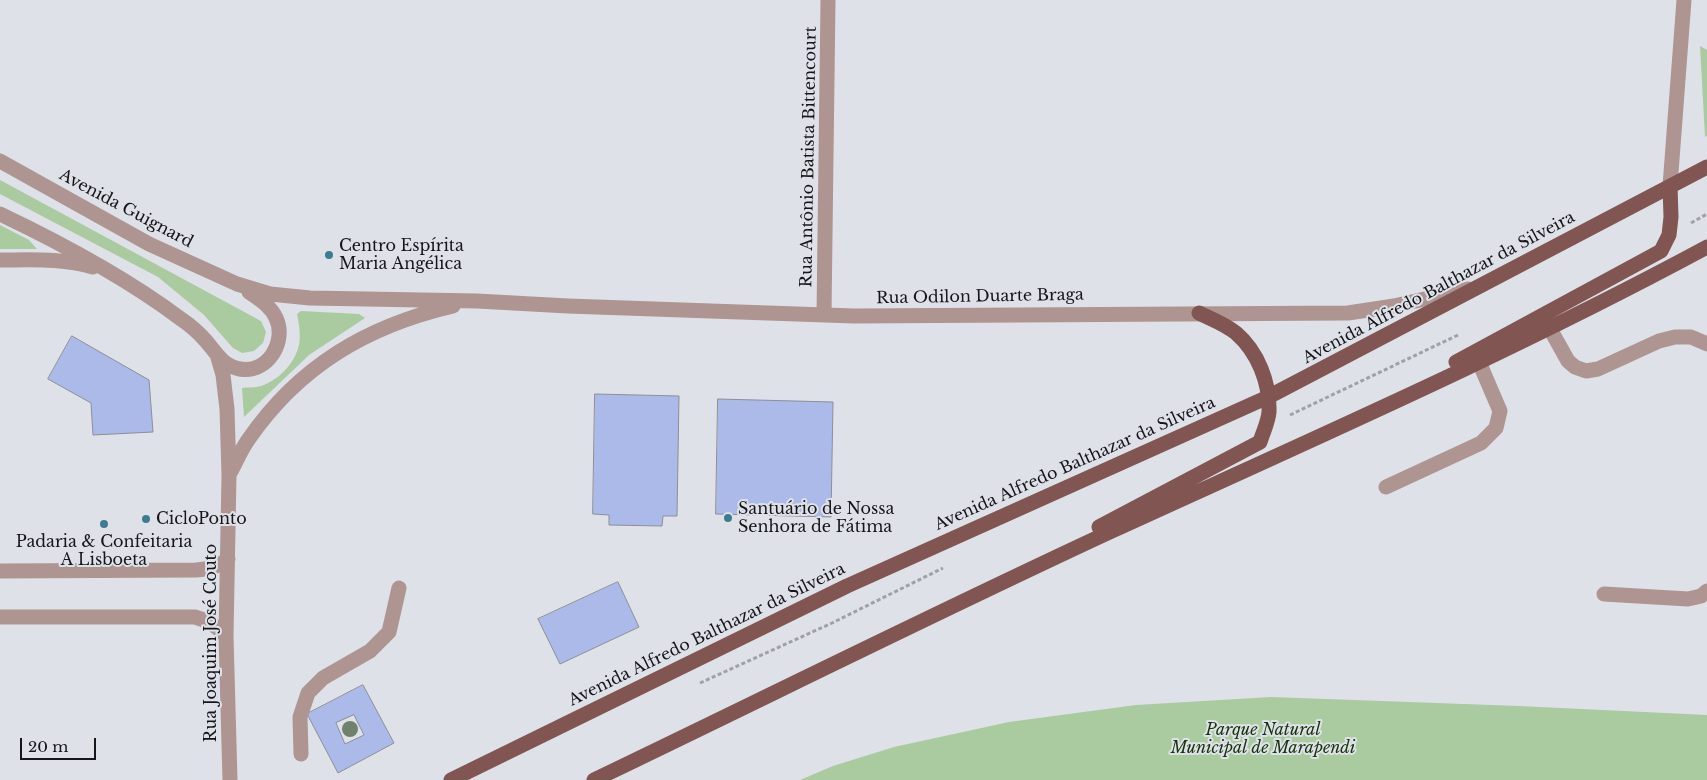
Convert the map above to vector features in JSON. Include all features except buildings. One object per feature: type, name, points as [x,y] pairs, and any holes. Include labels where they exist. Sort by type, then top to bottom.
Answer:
[{"type":"main road","name":"Avenida Alfredo Balthazar da Silveira","points":[[451,780],[846,586],[1268,397],[1707,167]]},
{"type":"main road","points":[[1438,381],[1454,363],[1660,250],[1669,235],[1671,217],[1670,186]]},
{"type":"main road","points":[[594,780],[1064,553],[1479,362],[1641,282],[1707,247]]},
{"type":"main road","points":[[1064,553],[1077,538],[1260,442],[1268,414],[1268,397],[1264,375],[1245,342],[1222,324],[1199,313]]},
{"type":"street","name":"Rua Antônio Batista Bittencourt","points":[[824,315],[828,0]]},
{"type":"street","points":[[1670,186],[1684,0]]},
{"type":"street","name":"Avenida Guignard","points":[[0,161],[149,244],[237,284]]},
{"type":"street","points":[[0,214],[53,239],[113,273],[162,304],[192,327],[224,363],[238,369],[253,369],[271,356],[277,348],[279,326],[270,308],[237,284]]},
{"type":"street","points":[[0,260],[46,260],[79,263],[113,273]]},
{"type":"street","name":"Rua Odilon Duarte Braga","points":[[237,284],[270,294],[310,298],[477,301],[824,315],[907,316],[1348,313],[1394,306],[1482,286]]},
{"type":"street","name":"Rua Odilon Duarte Braga","points":[[229,475],[248,441],[272,409],[299,381],[330,357],[364,336],[400,321],[477,301]]},
{"type":"street","points":[[1549,327],[1568,361],[1575,367],[1586,371],[1598,369],[1659,341],[1675,337],[1691,337],[1707,344]]},
{"type":"street","name":"Rua Joaquim José Couto","points":[[218,358],[223,375],[227,409],[229,475],[226,636],[230,780]]},
{"type":"street","points":[[1386,487],[1481,443],[1496,428],[1500,411],[1479,362]]},
{"type":"street","points":[[0,571],[196,570],[213,568],[221,565],[228,559]]},
{"type":"street","points":[[301,754],[300,717],[308,694],[323,678],[370,651],[389,632],[399,588]]},
{"type":"street","points":[[1604,594],[1688,599],[1701,596],[1707,591]]},
{"type":"street","points":[[0,617],[195,617],[217,626],[226,636]]},
{"type":"path","points":[[1669,235],[1707,214]]},
{"type":"path","points":[[1266,426],[1463,333]]},
{"type":"path","points":[[698,684],[832,623],[946,566]]},
{"type":"green space","points":[[1700,46],[1707,50],[1707,136],[1705,137]]},
{"type":"green space","points":[[0,180],[261,321],[266,332],[263,343],[254,351],[242,353],[233,348],[204,315],[158,277],[0,194]]},
{"type":"green space","points":[[0,225],[29,240],[37,249],[0,249]]},
{"type":"green space","points":[[301,311],[359,314],[365,318],[309,355],[244,417],[242,388],[259,387],[274,380],[294,358],[300,341],[297,314]]},
{"type":"green space","name":"Parque Natural Municipal de Marapendi","points":[[1271,697],[1707,715],[1707,780],[800,780],[833,766],[894,747],[1009,722],[1136,705]]},
{"type":"place","name":"Centro Espírita Maria Angélica","points":[[329,255]]},
{"type":"place","name":"Santuário de Nossa Senhora de Fátima","points":[[728,518]]},
{"type":"place","name":"CicloPonto","points":[[146,519]]},
{"type":"place","name":"Padaria & Confeitaria A Lisboeta","points":[[104,524]]}]
